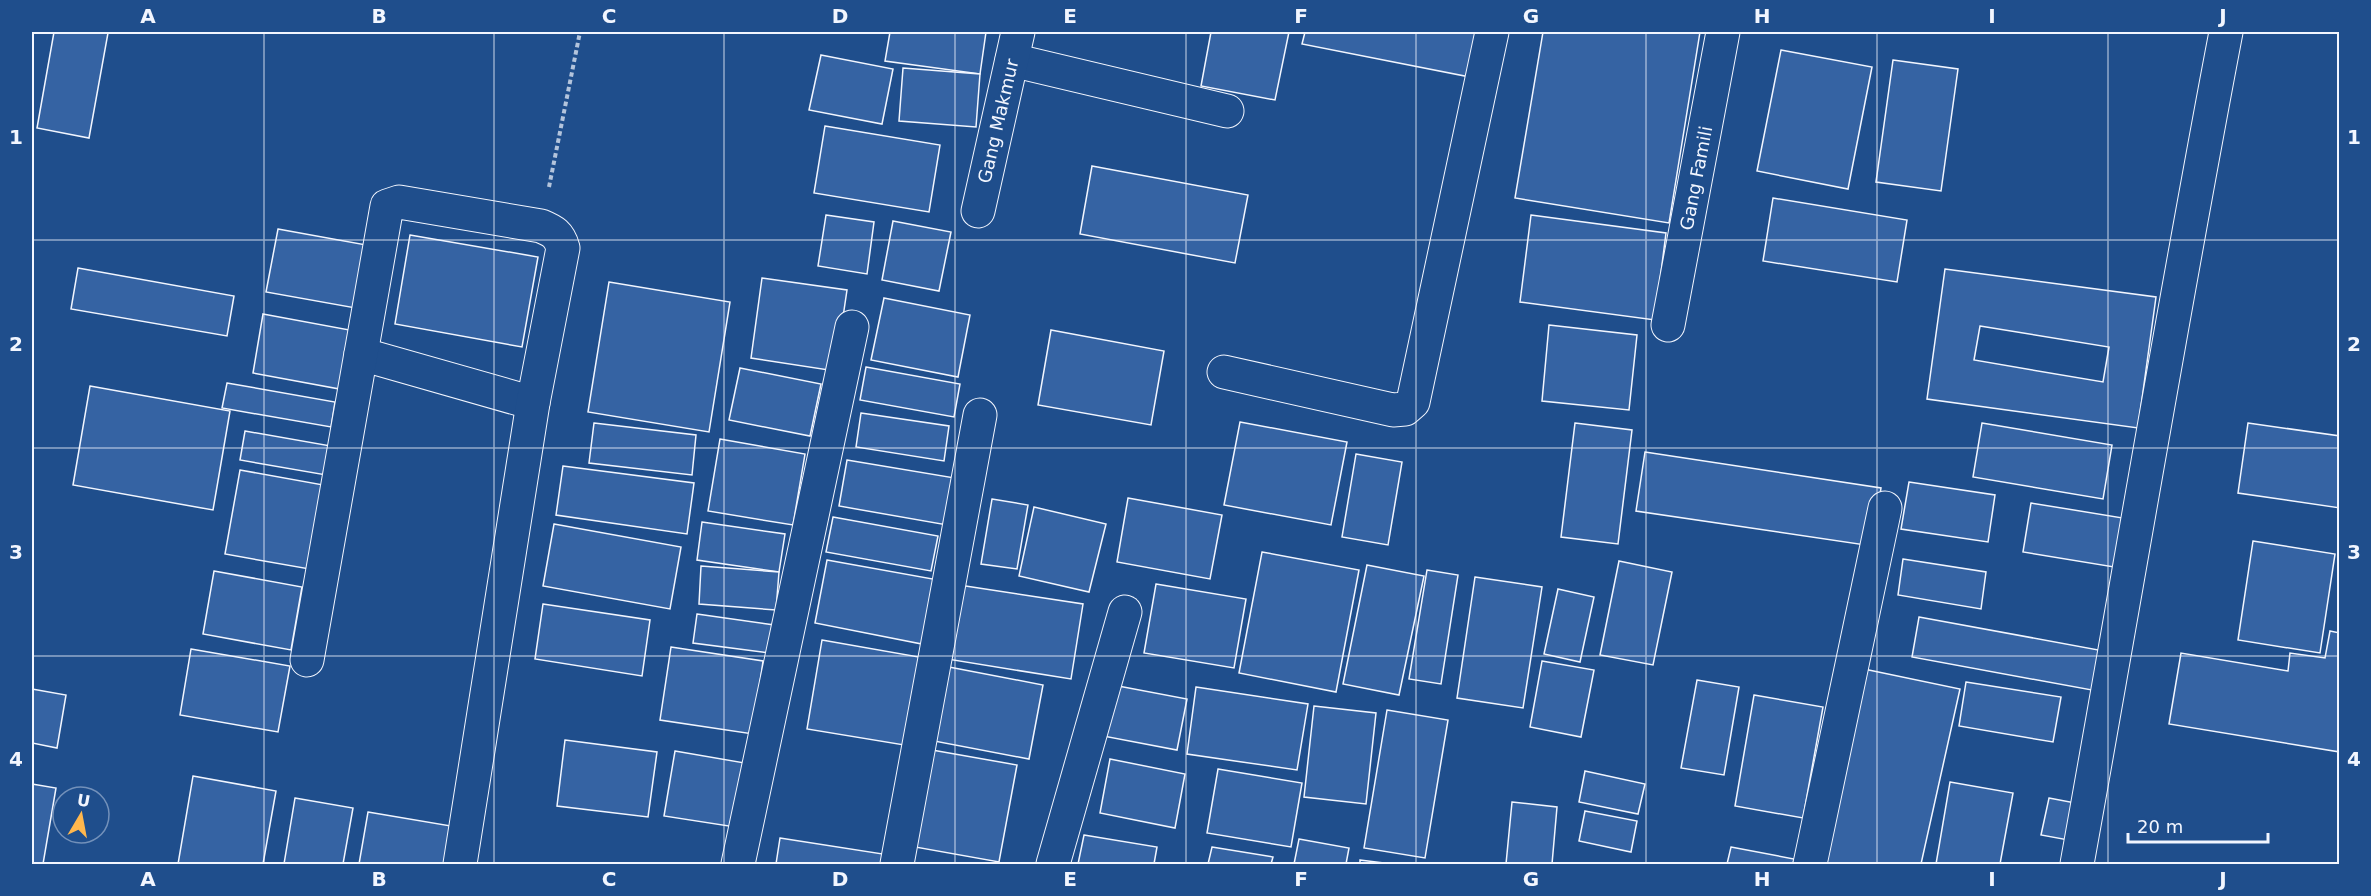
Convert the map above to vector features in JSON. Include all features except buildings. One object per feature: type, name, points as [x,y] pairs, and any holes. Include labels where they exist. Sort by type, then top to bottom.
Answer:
[{"type":"street","points":[[1224,372],[1393,410],[1405,409],[1413,402],[1492,32]]},
{"type":"street","name":"Gang Famili","points":[[1668,325],[1723,32]]},
{"type":"street","points":[[2077,864],[2144,497],[2173,313],[2226,32]]},
{"type":"street","points":[[1015,46],[1227,111]]},
{"type":"street","name":"Gang Makmur","points":[[978,211],[1015,46]]},
{"type":"street","points":[[307,660],[387,206],[399,201],[541,226],[559,236],[563,248],[533,403],[460,864]]},
{"type":"street","points":[[738,864],[852,327]]},
{"type":"street","points":[[361,354],[533,403]]},
{"type":"street","points":[[897,864],[980,415]]},
{"type":"street","points":[[1810,864],[1886,508]]},
{"type":"street","points":[[1053,864],[1125,612]]},
{"type":"path","points":[[541,226],[580,32]]}]
